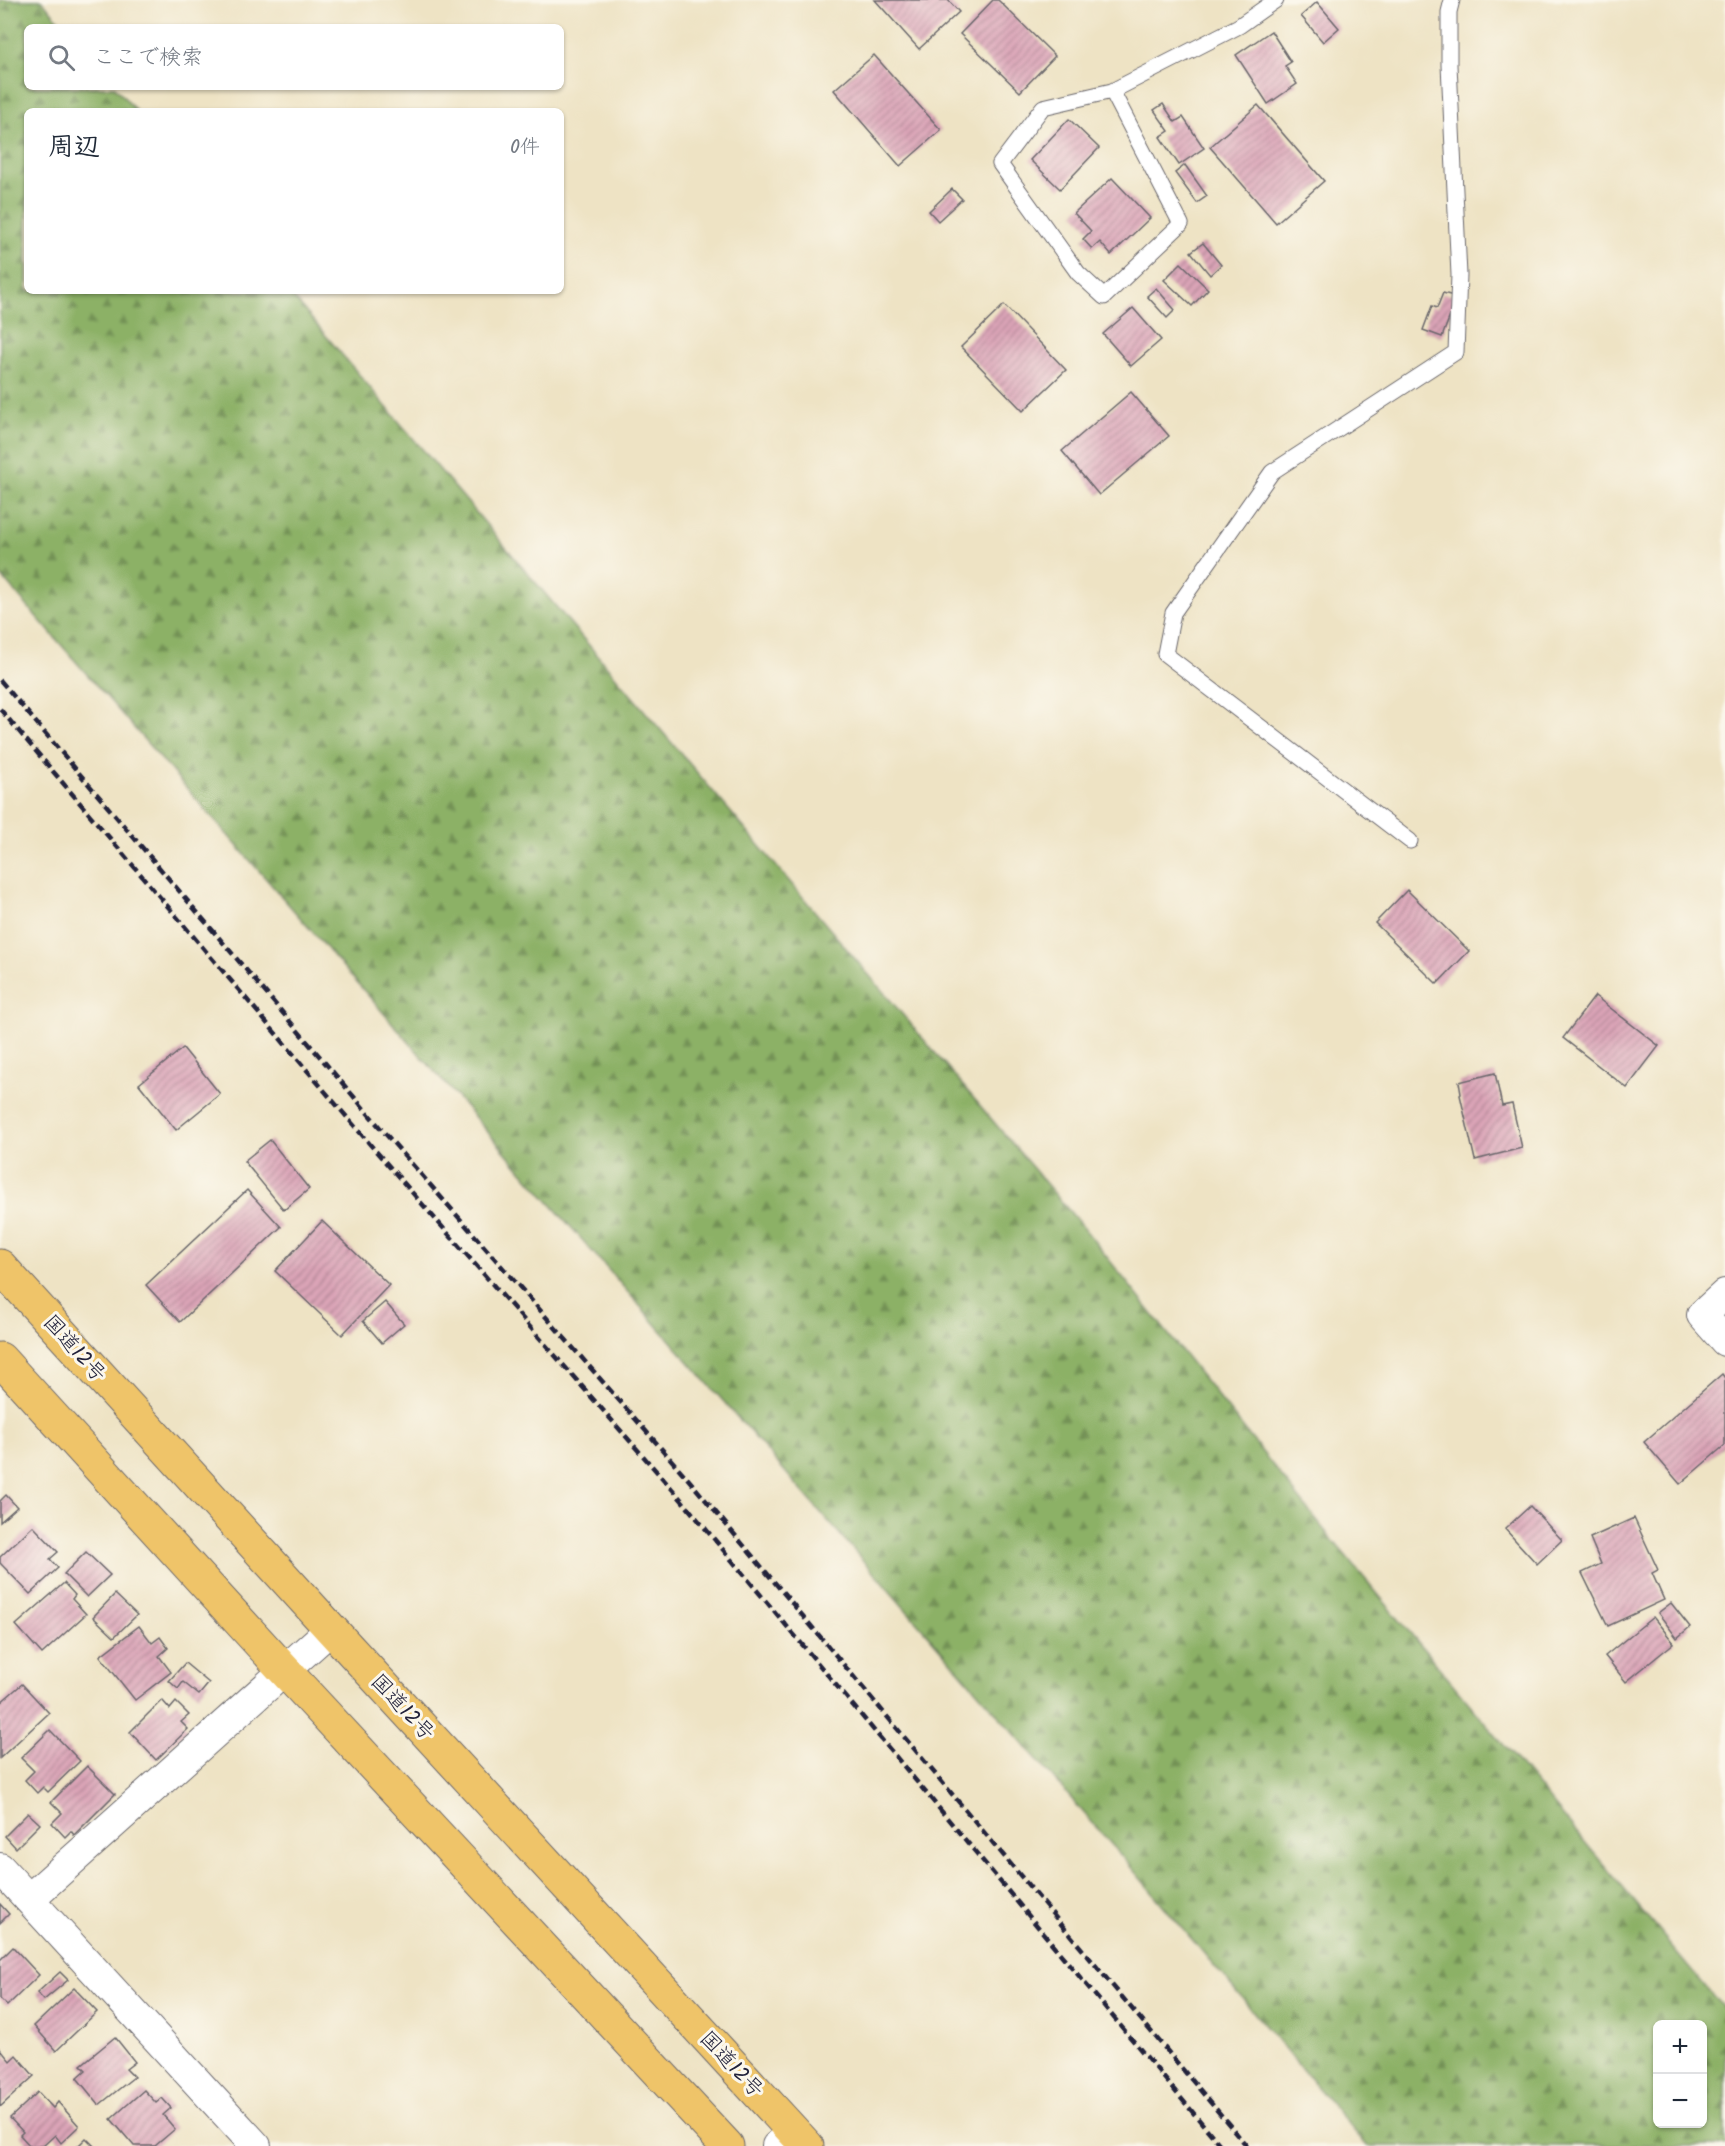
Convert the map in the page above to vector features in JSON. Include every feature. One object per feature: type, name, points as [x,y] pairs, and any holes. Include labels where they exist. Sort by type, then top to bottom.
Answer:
[{"type":"highway","name":"国道12号","points":[[0,1266],[793,2141]]},
{"type":"highway","points":[[0,1359],[285,1671],[727,2146]]},
{"type":"street","points":[[1725,1294],[1702,1315],[1725,1341]]},
{"type":"street","points":[[29,1899],[331,1629]]},
{"type":"street","points":[[0,1868],[256,2146]]},
{"type":"lane","points":[[1112,91],[1181,224],[1104,297],[1078,273],[1000,164],[1043,107],[1112,91],[1239,26],[1276,0]]},
{"type":"lane","points":[[1410,841],[1165,654],[1173,613],[1272,472],[1456,352],[1459,275],[1449,65],[1449,12],[1452,0]]},
{"type":"green space","points":[[0,0],[42,0],[62,24],[24,24],[24,90],[118,90],[133,108],[24,108],[24,294],[291,294],[1083,1227],[1321,1526],[1725,2010],[1725,2146],[1367,2146],[1118,1852],[0,575]]},
{"type":"building","points":[[875,0],[948,0],[959,12],[919,49]]},
{"type":"building","points":[[993,0],[998,0],[1055,56],[1020,92],[960,34]]},
{"type":"building","points":[[1317,2],[1339,28],[1323,42],[1301,16]]},
{"type":"building","points":[[1271,31],[1291,62],[1285,66],[1297,84],[1268,104],[1236,55]]},
{"type":"building","points":[[874,55],[941,130],[900,166],[834,90]]},
{"type":"building","points":[[1163,104],[1175,122],[1183,117],[1204,148],[1179,165],[1160,137],[1169,131],[1154,110]]},
{"type":"building","points":[[1258,105],[1324,181],[1276,223],[1210,147]]},
{"type":"building","points":[[1069,119],[1099,148],[1060,189],[1030,160]]},
{"type":"building","points":[[1185,165],[1207,196],[1197,203],[1175,173]]},
{"type":"building","points":[[1112,178],[1150,218],[1111,255],[1100,242],[1092,249],[1083,239],[1091,231],[1074,213]]},
{"type":"building","points":[[952,189],[962,199],[938,221],[929,211]]},
{"type":"building","points":[[1203,243],[1221,265],[1210,275],[1191,252]]},
{"type":"building","points":[[1181,263],[1208,289],[1192,306],[1164,280]]},
{"type":"building","points":[[1156,288],[1175,310],[1167,318],[1147,296]]},
{"type":"building","points":[[1443,293],[1457,297],[1442,337],[1423,330],[1432,306],[1437,308]]},
{"type":"building","points":[[1004,305],[1066,370],[1023,411],[961,347]]},
{"type":"building","points":[[1133,308],[1161,340],[1131,366],[1103,334]]},
{"type":"building","points":[[1131,392],[1169,436],[1099,495],[1062,451]]},
{"type":"building","points":[[1407,890],[1469,951],[1437,984],[1375,923]]},
{"type":"building","points":[[1595,996],[1659,1046],[1627,1088],[1563,1038]]},
{"type":"building","points":[[183,1048],[220,1094],[176,1130],[139,1084]]},
{"type":"building","points":[[1495,1073],[1502,1106],[1512,1104],[1522,1148],[1475,1160],[1459,1082]]},
{"type":"building","points":[[270,1140],[309,1189],[284,1210],[244,1161]]},
{"type":"building","points":[[247,1190],[281,1227],[180,1322],[146,1285]]},
{"type":"building","points":[[322,1221],[389,1285],[342,1335],[275,1271]]},
{"type":"building","points":[[385,1302],[404,1324],[382,1343],[363,1321]]},
{"type":"building","points":[[1722,1374],[1725,1378],[1725,1445],[1680,1484],[1644,1442]]},
{"type":"building","points":[[6,1495],[17,1507],[0,1522],[0,1501]]},
{"type":"building","points":[[1530,1506],[1562,1540],[1537,1564],[1505,1529]]},
{"type":"building","points":[[1634,1518],[1658,1570],[1652,1573],[1664,1600],[1608,1626],[1582,1573],[1601,1564],[1590,1538]]},
{"type":"building","points":[[33,1526],[58,1552],[50,1559],[58,1568],[30,1594],[0,1563],[0,1557]]},
{"type":"building","points":[[86,1552],[110,1575],[87,1597],[64,1574]]},
{"type":"building","points":[[64,1583],[75,1595],[72,1599],[86,1614],[42,1654],[16,1625]]},
{"type":"building","points":[[115,1594],[137,1615],[114,1637],[93,1617]]},
{"type":"building","points":[[1671,1603],[1690,1627],[1677,1638],[1658,1613]]},
{"type":"building","points":[[1653,1617],[1674,1643],[1626,1682],[1605,1656]]},
{"type":"building","points":[[139,1626],[152,1643],[160,1637],[168,1648],[159,1656],[171,1672],[135,1700],[100,1656]]},
{"type":"building","points":[[185,1663],[209,1683],[199,1695],[183,1682],[178,1689],[169,1681]]},
{"type":"building","points":[[22,1684],[49,1713],[0,1758],[0,1703]]},
{"type":"building","points":[[162,1700],[170,1709],[176,1702],[189,1715],[181,1722],[188,1729],[156,1760],[130,1732]]},
{"type":"building","points":[[50,1730],[80,1761],[48,1792],[43,1787],[37,1793],[25,1780],[34,1771],[21,1758]]},
{"type":"building","points":[[87,1766],[115,1794],[74,1835],[71,1831],[65,1837],[52,1823],[62,1813],[51,1802]]},
{"type":"building","points":[[28,1813],[40,1824],[16,1848],[5,1836]]},
{"type":"building","points":[[0,1904],[9,1914],[0,1923]]},
{"type":"building","points":[[13,1947],[39,1975],[7,2006],[0,1999],[0,1960]]},
{"type":"building","points":[[60,1972],[68,1980],[44,2000],[37,1993]]},
{"type":"building","points":[[74,1988],[97,2012],[56,2051],[34,2026]]},
{"type":"building","points":[[115,2037],[135,2062],[126,2069],[134,2077],[99,2105],[77,2078],[86,2070],[81,2065]]},
{"type":"building","points":[[0,2049],[10,2061],[16,2055],[34,2076],[0,2107]]},
{"type":"building","points":[[144,2090],[156,2103],[162,2098],[171,2108],[163,2115],[175,2129],[155,2146],[134,2146],[111,2119]]},
{"type":"building","points":[[38,2092],[53,2108],[58,2102],[79,2126],[61,2143],[55,2135],[43,2146],[30,2146],[20,2135],[23,2132],[10,2118]]},
{"type":"building","points":[[86,2138],[94,2146],[78,2146]]},
{"type":"railway","points":[[0,680],[383,1131],[688,1479],[1247,2146]]},
{"type":"railway","points":[[0,709],[374,1149],[679,1497],[1221,2146]]}]
